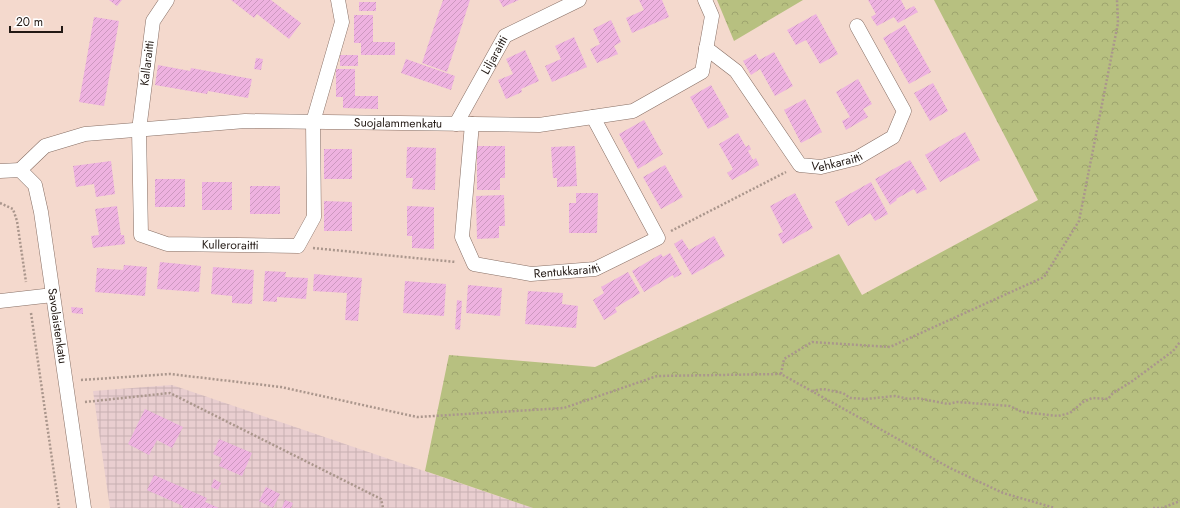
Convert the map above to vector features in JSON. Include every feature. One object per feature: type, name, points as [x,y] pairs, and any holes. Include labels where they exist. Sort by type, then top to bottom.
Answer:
[{"type":"street","name":"Kallaraitti","points":[[139,130],[153,20],[167,0]]},
{"type":"street","points":[[298,246],[314,217],[313,122],[342,22],[338,0]]},
{"type":"street","name":"Liljaraitti","points":[[456,124],[505,36],[578,0]]},
{"type":"street","name":"Suojalammenkatu","points":[[20,170],[45,146],[85,134],[244,122],[539,125],[632,111],[702,72],[712,16],[704,0]]},
{"type":"street","name":"Vehkaraitti","points":[[706,48],[736,71],[800,165],[821,167],[857,158],[894,137],[904,111],[857,26]]},
{"type":"street","points":[[593,117],[658,238]]},
{"type":"street","points":[[472,124],[462,237],[474,264]]},
{"type":"street","name":"Kulleroraitti","points":[[139,130],[140,235],[167,244],[298,246]]},
{"type":"street","points":[[0,171],[20,170]]},
{"type":"street","name":"Savolaistenkatu","points":[[20,170],[35,185],[41,212],[84,508]]},
{"type":"street","name":"Rentukkaraitti","points":[[474,264],[532,274],[595,269],[658,238]]},
{"type":"street","points":[[0,301],[53,295]]},
{"type":"path","points":[[781,374],[784,360],[812,342],[890,347],[1044,277],[1079,220],[1118,23],[1117,0]]},
{"type":"path","points":[[658,238],[800,165]]},
{"type":"path","points":[[0,203],[13,209],[17,221],[59,508]]},
{"type":"path","points":[[298,246],[474,264]]},
{"type":"path","points":[[812,391],[823,389],[843,394],[850,398],[866,399],[895,396],[909,399],[917,398],[948,404],[957,402],[1010,406],[1022,412],[1058,416],[1070,413],[1082,402],[1092,398],[1108,399],[1113,393],[1131,382],[1173,351],[1180,342]]},
{"type":"path","points":[[66,381],[170,374],[281,387],[417,417],[564,408],[657,376],[781,374],[950,468],[1003,493],[1055,508]]},
{"type":"path","points":[[70,404],[170,393],[381,499],[383,508]]},
{"type":"path","points":[[1153,508],[1162,508],[1180,501]]},
{"type":"shaded area","points":[[172,385],[533,508],[110,508],[93,391]]},
{"type":"green space","points":[[717,0],[803,0],[734,41]]},
{"type":"green space","points":[[934,0],[1180,0],[1180,508],[533,508],[425,471],[449,355],[595,367],[839,254],[862,295],[1038,200]]},
{"type":"building","points":[[109,0],[122,0],[117,6]]},
{"type":"building","points":[[231,0],[271,0],[301,23],[289,39],[257,14],[254,18]]},
{"type":"building","points":[[443,0],[470,0],[447,72],[422,63]]},
{"type":"building","points":[[499,0],[519,0],[503,7]]},
{"type":"building","points":[[639,0],[662,0],[669,17],[632,33],[626,18],[644,10]]},
{"type":"building","points":[[868,0],[901,0],[906,10],[914,6],[918,12],[898,23],[894,17],[877,26],[871,17],[876,14]]},
{"type":"building","points":[[359,2],[376,2],[376,11],[359,11]]},
{"type":"building","points":[[816,14],[838,54],[820,64],[806,40],[796,45],[787,30]]},
{"type":"building","points":[[354,15],[373,15],[373,42],[395,42],[395,55],[361,55],[361,43],[354,43]]},
{"type":"building","points":[[94,17],[119,21],[104,106],[79,102]]},
{"type":"building","points":[[611,20],[621,42],[614,46],[618,54],[597,63],[590,49],[600,44],[593,29]]},
{"type":"building","points":[[905,25],[931,72],[909,84],[883,38]]},
{"type":"building","points":[[574,37],[587,67],[552,82],[545,66],[561,59],[555,46]]},
{"type":"building","points":[[525,50],[539,81],[521,89],[522,92],[506,99],[498,80],[513,74],[506,59]]},
{"type":"building","points":[[774,52],[793,86],[775,96],[760,69],[751,75],[743,61],[756,54],[759,60]]},
{"type":"building","points":[[340,55],[358,55],[358,66],[340,66]]},
{"type":"building","points":[[256,58],[263,59],[261,70],[254,69]]},
{"type":"building","points":[[406,59],[455,76],[451,90],[401,73]]},
{"type":"building","points":[[158,65],[190,71],[191,68],[252,79],[248,98],[208,91],[207,94],[155,85]]},
{"type":"building","points":[[336,69],[355,69],[355,96],[378,96],[378,109],[343,108],[343,97],[336,97]]},
{"type":"building","points":[[858,79],[872,104],[863,109],[868,117],[846,130],[842,121],[850,117],[836,92]]},
{"type":"building","points":[[933,83],[948,111],[930,121],[914,93]]},
{"type":"building","points":[[711,85],[729,117],[708,129],[690,97]]},
{"type":"building","points":[[805,99],[822,132],[801,143],[784,110]]},
{"type":"building","points":[[644,120],[663,154],[638,169],[619,134]]},
{"type":"building","points":[[965,132],[980,160],[940,182],[925,155]]},
{"type":"building","points":[[738,133],[746,147],[749,145],[751,149],[748,151],[753,160],[756,158],[759,165],[732,180],[727,173],[733,169],[719,144]]},
{"type":"building","points":[[477,146],[505,146],[505,178],[500,178],[500,190],[477,190]]},
{"type":"building","points":[[575,146],[577,186],[557,187],[557,178],[553,178],[551,147]]},
{"type":"building","points":[[407,147],[436,148],[435,190],[412,189],[413,178],[406,178]]},
{"type":"building","points":[[324,149],[352,149],[352,179],[324,179]]},
{"type":"building","points":[[910,160],[927,189],[917,194],[914,189],[896,199],[897,200],[890,205],[875,179]]},
{"type":"building","points":[[111,161],[115,194],[96,197],[94,184],[76,187],[73,166]]},
{"type":"building","points":[[665,165],[683,197],[661,209],[643,177]]},
{"type":"building","points":[[155,179],[185,179],[185,207],[155,207]]},
{"type":"building","points":[[202,182],[232,182],[232,210],[202,210]]},
{"type":"building","points":[[871,182],[888,214],[875,221],[870,213],[848,226],[835,202]]},
{"type":"building","points":[[250,186],[280,186],[280,214],[250,214]]},
{"type":"building","points":[[576,193],[598,193],[597,233],[569,233],[569,203],[576,203]]},
{"type":"building","points":[[795,193],[813,228],[783,244],[778,234],[783,232],[770,206]]},
{"type":"building","points":[[504,195],[505,226],[499,226],[499,238],[477,239],[476,196]]},
{"type":"building","points":[[324,201],[352,202],[352,231],[324,231]]},
{"type":"building","points":[[117,206],[121,235],[124,235],[125,244],[93,248],[91,236],[99,235],[95,209]]},
{"type":"building","points":[[407,206],[434,207],[434,249],[412,248],[412,236],[407,236]]},
{"type":"building","points":[[714,236],[725,256],[692,275],[674,244],[682,239],[689,250]]},
{"type":"building","points":[[670,253],[682,274],[674,278],[673,275],[644,292],[632,271],[661,254],[663,257]]},
{"type":"building","points":[[160,262],[201,266],[199,292],[157,289]]},
{"type":"building","points":[[124,265],[147,267],[145,296],[95,292],[97,268],[123,270]]},
{"type":"building","points":[[213,267],[254,270],[252,304],[232,303],[232,296],[211,294]]},
{"type":"building","points":[[265,271],[286,272],[285,277],[308,278],[306,299],[277,297],[277,302],[263,301]]},
{"type":"building","points":[[628,272],[640,293],[615,308],[617,312],[604,320],[593,300],[604,293],[601,287]]},
{"type":"building","points":[[314,274],[362,278],[358,321],[345,320],[347,293],[313,291]]},
{"type":"building","points":[[405,281],[446,284],[444,316],[403,313]]},
{"type":"building","points":[[468,285],[502,288],[500,316],[466,313]]},
{"type":"building","points":[[528,291],[563,293],[562,304],[578,306],[576,328],[525,324]]},
{"type":"building","points":[[457,300],[462,301],[460,330],[455,329]]},
{"type":"building","points":[[71,307],[83,308],[83,314],[72,313]]},
{"type":"building","points":[[145,409],[183,427],[172,448],[157,440],[149,455],[128,444]]},
{"type":"building","points":[[219,439],[252,453],[242,476],[219,466],[222,458],[213,454]]},
{"type":"building","points":[[154,475],[207,498],[205,502],[219,508],[182,508],[183,506],[147,490]]},
{"type":"building","points":[[214,479],[221,483],[218,490],[211,487]]},
{"type":"building","points":[[266,487],[280,494],[273,508],[259,501]]},
{"type":"building","points":[[285,500],[293,503],[291,508],[282,508]]}]
